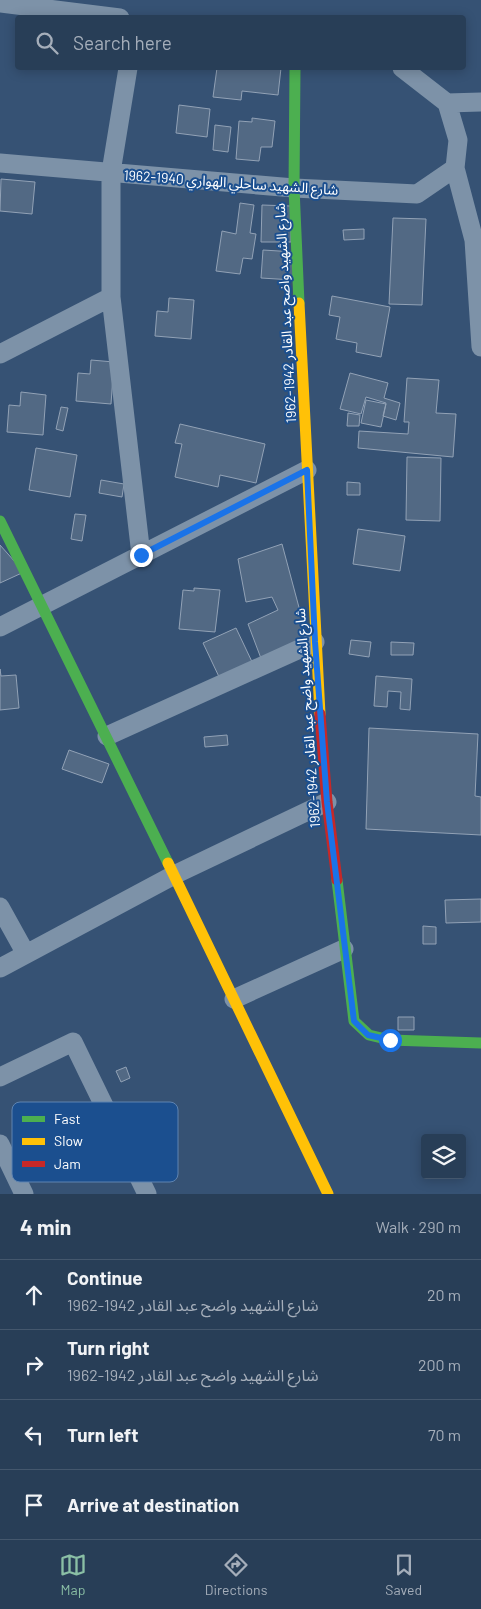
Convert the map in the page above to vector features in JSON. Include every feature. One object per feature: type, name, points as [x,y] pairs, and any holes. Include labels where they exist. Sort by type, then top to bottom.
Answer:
[{"type":"street","points":[[0,3],[96,15]]},
{"type":"street","points":[[128,70],[111,172],[111,297],[141,555]]},
{"type":"street","name":"شارع الشهيد واضح عبد القادر 1942-1962","points":[[295,70],[294,188],[315,642],[327,802],[354,1021],[368,1035],[390,1040],[481,1043]]},
{"type":"street","points":[[405,70],[447,102],[458,140],[455,168],[474,240],[481,347]]},
{"type":"street","points":[[447,102],[481,102]]},
{"type":"street","name":"شارع الشهيد ساحلي الهواري 1940-1962","points":[[0,163],[294,188],[417,194],[455,168]]},
{"type":"street","points":[[0,354],[111,297]]},
{"type":"street","points":[[0,628],[307,470]]},
{"type":"street","points":[[0,521],[107,736],[328,1194]]},
{"type":"street","points":[[107,736],[315,642]]},
{"type":"street","points":[[0,968],[174,875],[327,802]]},
{"type":"street","points":[[0,907],[26,954]]},
{"type":"street","points":[[234,999],[344,948]]},
{"type":"street","points":[[0,1077],[73,1042],[102,1102]]},
{"type":"street","points":[[0,1144],[12,1169]]},
{"type":"street","points":[[18,1182],[24,1194]]},
{"type":"street","points":[[141,1182],[147,1194]]},
{"type":"building","points":[[217,70],[281,70],[278,95],[242,91],[241,100],[213,97]]},
{"type":"building","points":[[179,105],[210,109],[207,137],[176,133]]},
{"type":"building","points":[[252,118],[275,121],[272,147],[261,147],[259,161],[236,159],[239,121],[252,122]]},
{"type":"building","points":[[215,125],[231,127],[228,152],[213,150]]},
{"type":"building","points":[[1,179],[35,182],[32,214],[0,211]]},
{"type":"building","points":[[240,203],[254,205],[250,233],[256,234],[252,259],[243,258],[240,274],[216,271],[222,231],[236,234]]},
{"type":"building","points":[[262,205],[291,206],[291,242],[261,242]]},
{"type":"building","points":[[393,218],[426,219],[422,305],[389,304]]},
{"type":"building","points":[[364,229],[364,239],[344,240],[343,230]]},
{"type":"building","points":[[263,250],[295,252],[293,280],[261,278]]},
{"type":"building","points":[[332,296],[390,307],[381,357],[356,352],[357,343],[336,339],[340,317],[329,315]]},
{"type":"building","points":[[169,298],[194,300],[191,339],[155,336],[157,311],[168,312]]},
{"type":"building","points":[[91,360],[114,362],[111,404],[76,401],[78,373],[90,374]]},
{"type":"building","points":[[350,373],[388,383],[384,398],[400,403],[396,420],[383,416],[386,403],[366,397],[361,414],[340,409]]},
{"type":"building","points":[[407,378],[439,380],[436,413],[456,414],[453,457],[358,448],[359,431],[408,434],[409,422],[404,422]]},
{"type":"building","points":[[21,392],[46,395],[43,435],[7,432],[9,405],[20,406]]},
{"type":"building","points":[[366,400],[386,404],[381,427],[361,423]]},
{"type":"building","points":[[61,407],[68,408],[63,431],[56,429]]},
{"type":"building","points":[[348,413],[360,415],[359,426],[347,426]]},
{"type":"building","points":[[180,424],[265,444],[256,483],[220,475],[218,487],[175,477],[182,444],[175,443]]},
{"type":"building","points":[[36,448],[77,455],[70,497],[29,490]]},
{"type":"building","points":[[407,457],[441,458],[440,521],[406,520]]},
{"type":"building","points":[[101,480],[124,484],[122,497],[99,493]]},
{"type":"building","points":[[347,482],[360,483],[360,495],[347,495]]},
{"type":"building","points":[[75,514],[86,515],[82,541],[71,539]]},
{"type":"building","points":[[358,529],[405,536],[400,571],[353,564]]},
{"type":"building","points":[[282,544],[308,641],[262,661],[248,624],[278,610],[272,597],[246,602],[238,559]]},
{"type":"building","points":[[0,545],[24,572],[0,583]]},
{"type":"building","points":[[194,588],[220,590],[215,632],[179,629],[183,590],[194,591]]},
{"type":"building","points":[[236,628],[254,666],[221,681],[203,643]]},
{"type":"building","points":[[351,640],[371,642],[369,657],[349,654]]},
{"type":"building","points":[[391,642],[414,643],[413,655],[391,655]]},
{"type":"building","points":[[0,669],[1,676],[16,675],[19,708],[0,710]]},
{"type":"building","points":[[376,676],[412,679],[410,710],[400,709],[401,692],[388,691],[387,707],[374,706]]},
{"type":"building","points":[[369,728],[478,734],[475,796],[481,797],[481,835],[366,829]]},
{"type":"building","points":[[227,735],[228,745],[205,747],[204,737]]},
{"type":"building","points":[[69,750],[109,764],[102,783],[62,769]]},
{"type":"building","points":[[481,899],[481,922],[446,923],[445,900]]},
{"type":"building","points":[[423,926],[436,927],[436,944],[423,944]]},
{"type":"building","points":[[398,1017],[414,1017],[414,1030],[398,1030]]},
{"type":"building","points":[[126,1067],[130,1078],[121,1082],[116,1071]]},
{"type":"traffic: fast","points":[[295,70],[294,188],[299,303]]},
{"type":"traffic: fast","points":[[0,521],[168,863]]},
{"type":"traffic: fast","points":[[337,880],[354,1021],[369,1035],[390,1040],[481,1043]]},
{"type":"traffic: slow","points":[[299,303],[320,714]]},
{"type":"traffic: slow","points":[[168,863],[328,1194]]},
{"type":"traffic: jam","points":[[320,714],[327,802],[337,880]]},
{"type":"route","points":[[141,555],[307,470],[315,642],[327,802],[354,1021],[368,1035],[390,1040]]}]
